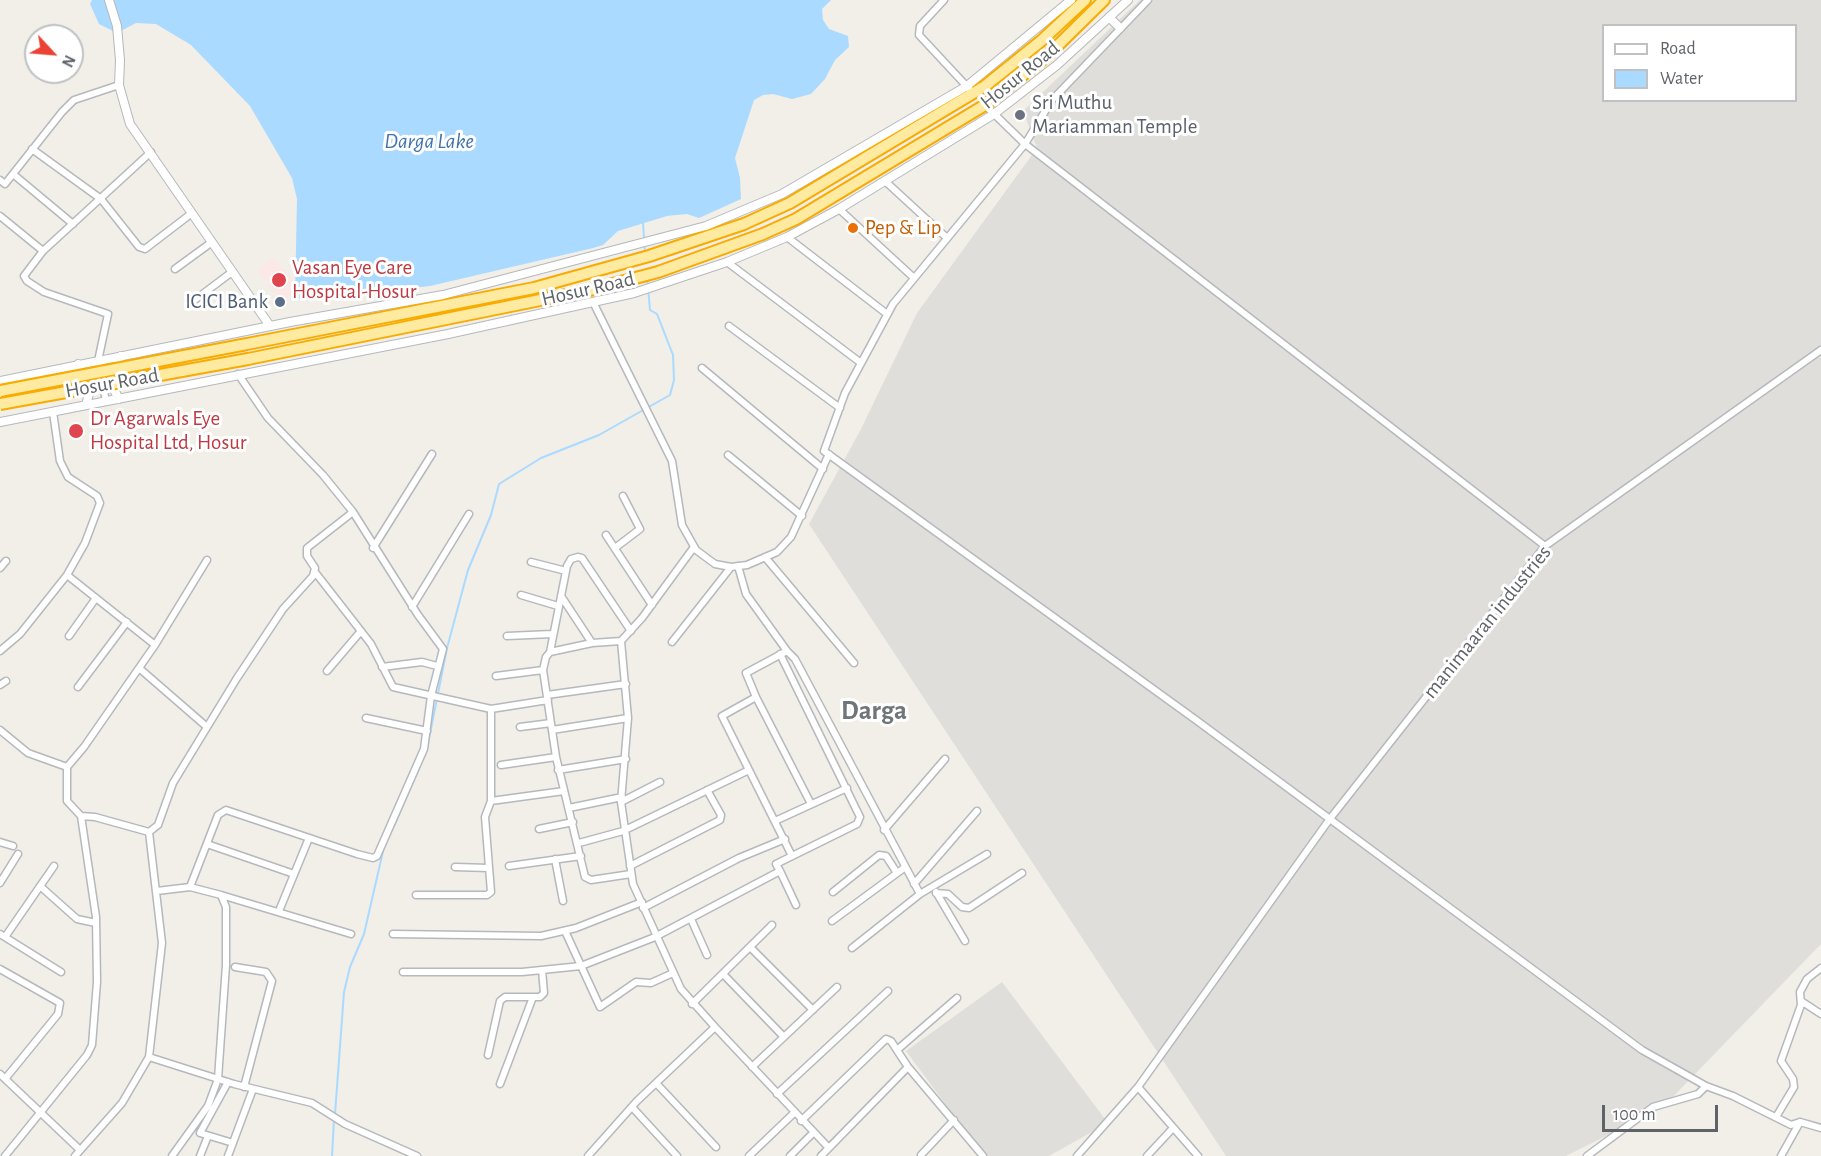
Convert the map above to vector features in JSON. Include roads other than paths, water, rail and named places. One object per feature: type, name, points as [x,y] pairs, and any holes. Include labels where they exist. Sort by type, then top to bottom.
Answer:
[{"type":"highway","name":"Hosur Road","points":[[0,391],[534,288],[651,255],[744,225],[790,203],[970,89],[1041,41],[1085,0]]},
{"type":"highway","name":"Hosur Road","points":[[0,404],[248,359],[580,292],[658,272],[763,234],[796,219],[985,105],[1047,56],[1104,0]]},
{"type":"street","points":[[109,0],[117,26],[119,86],[130,124],[270,326]]},
{"type":"street","points":[[944,0],[920,26],[918,32],[970,89]]},
{"type":"street","points":[[0,381],[270,326],[443,295],[706,226],[782,194],[970,89],[1071,0]]},
{"type":"street","points":[[0,422],[448,334],[634,293],[727,262],[787,237],[839,209],[994,114],[1035,84],[1128,0]]},
{"type":"street","points":[[1148,0],[1052,99],[1025,144],[887,314],[840,408],[824,451],[1065,623],[1642,1050],[1706,1086],[1791,1125],[1800,1122],[1821,1128]]},
{"type":"street","points":[[1109,17],[1120,28]]},
{"type":"street","points":[[0,190],[3,182],[13,174],[74,100],[119,86]]},
{"type":"street","points":[[985,105],[1025,144],[1545,546]]},
{"type":"street","points":[[32,149],[101,199],[139,247],[145,249],[192,213]]},
{"type":"street","points":[[106,400],[98,361],[108,314],[44,292],[27,281],[25,273],[43,251],[151,152]]},
{"type":"street","points":[[13,174],[73,224]]},
{"type":"street","points":[[885,181],[947,238]]},
{"type":"street","points":[[839,209],[914,278]]},
{"type":"street","points":[[0,216],[43,251]]},
{"type":"street","points":[[787,237],[887,314]]},
{"type":"street","points":[[175,269],[212,242]]},
{"type":"street","points":[[727,262],[861,363]]},
{"type":"street","points":[[192,302],[232,272]]},
{"type":"street","points":[[593,302],[635,392],[672,461],[682,525],[694,547],[715,564],[734,566],[777,552],[791,537],[829,454]]},
{"type":"street","points":[[729,326],[840,408]]},
{"type":"street","name":"manimaaran industries","points":[[1077,1156],[1138,1088],[1329,820],[1545,546],[1821,351]]},
{"type":"street","points":[[118,399],[111,376],[121,356]]},
{"type":"street","points":[[78,364],[88,382],[89,394],[86,405]]},
{"type":"street","points":[[702,368],[823,469]]},
{"type":"street","points":[[190,887],[218,815],[226,810],[375,857],[419,764],[442,649],[373,548],[353,512],[322,475],[268,418],[238,374]]},
{"type":"street","points":[[0,651],[20,634],[67,575],[94,523],[99,499],[68,477],[60,461],[53,412]]},
{"type":"street","points":[[373,548],[432,454]]},
{"type":"street","points":[[728,455],[802,516]]},
{"type":"street","points":[[615,548],[640,530],[624,495]]},
{"type":"street","points":[[353,512],[308,548],[307,556],[315,572],[371,644],[393,687],[491,709],[626,684]]},
{"type":"street","points":[[412,607],[469,514]]},
{"type":"street","points":[[606,535],[652,605]]},
{"type":"street","points":[[550,652],[621,641],[652,605],[694,547]]},
{"type":"street","points":[[765,557],[854,663]]},
{"type":"street","points":[[631,631],[582,558],[571,559],[558,606],[550,652],[546,657],[543,670],[558,770],[587,879],[630,870],[720,820],[721,815],[707,790]]},
{"type":"street","points":[[5,1156],[42,1114],[87,1055],[92,1045],[97,982],[96,923],[81,816],[67,801],[67,767],[84,747],[155,645],[207,560]]},
{"type":"street","points":[[0,568],[6,561]]},
{"type":"street","points":[[531,562],[566,571]]},
{"type":"street","points":[[672,642],[734,566]]},
{"type":"street","points":[[734,566],[746,594],[784,652],[860,816],[859,822],[776,864],[796,905]]},
{"type":"street","points":[[149,832],[158,825],[169,790],[207,727],[283,609],[315,572]]},
{"type":"street","points":[[67,575],[155,645]]},
{"type":"street","points":[[522,595],[558,606]]},
{"type":"street","points":[[561,596],[592,644]]},
{"type":"street","points":[[69,636],[96,598]]},
{"type":"street","points":[[78,687],[127,622]]},
{"type":"street","points":[[327,671],[361,631]]},
{"type":"street","points":[[507,636],[552,633]]},
{"type":"street","points":[[621,641],[628,718],[621,799],[623,831],[630,870],[655,937],[692,1004],[828,1147]]},
{"type":"street","points":[[784,652],[746,673],[811,804]]},
{"type":"street","points":[[784,652],[795,659],[904,868],[920,894]]},
{"type":"street","points":[[382,667],[415,662],[437,666]]},
{"type":"street","points":[[139,668],[207,727]]},
{"type":"street","points":[[496,676],[543,670]]},
{"type":"street","points":[[756,697],[722,716],[792,856]]},
{"type":"street","points":[[416,895],[487,895],[491,888],[485,817],[491,801],[491,709]]},
{"type":"street","points":[[366,718],[427,731]]},
{"type":"street","points":[[520,727],[551,727],[628,718]]},
{"type":"street","points":[[0,730],[28,753],[67,767]]},
{"type":"street","points":[[501,765],[556,757]]},
{"type":"street","points":[[558,770],[626,759]]},
{"type":"street","points":[[884,830],[945,759]]},
{"type":"street","points":[[579,843],[623,831],[749,770]]},
{"type":"street","points":[[569,808],[621,799],[660,782]]},
{"type":"street","points":[[775,821],[847,788]]},
{"type":"street","points":[[491,801],[564,791]]},
{"type":"street","points":[[914,884],[977,811]]},
{"type":"street","points":[[81,816],[95,817],[149,832]]},
{"type":"street","points":[[539,829],[573,822]]},
{"type":"street","points":[[0,969],[60,1003],[57,1014],[2,1077],[42,1114],[77,1153],[122,1104],[149,1057],[162,943],[149,832]]},
{"type":"street","points":[[279,911],[309,838]]},
{"type":"street","points":[[393,934],[515,938],[565,931],[643,905],[739,858],[785,839]]},
{"type":"street","points":[[0,842],[13,846]]},
{"type":"street","points":[[207,844],[294,874]]},
{"type":"street","points":[[0,883],[18,854]]},
{"type":"street","points":[[852,948],[920,894],[934,890],[987,854]]},
{"type":"street","points":[[833,892],[879,855],[886,855],[897,873]]},
{"type":"street","points":[[509,866],[581,856]]},
{"type":"street","points":[[555,859],[563,901]]},
{"type":"street","points":[[54,866],[2,935],[61,972]]},
{"type":"street","points":[[455,867],[489,868]]},
{"type":"street","points":[[832,921],[904,868]]},
{"type":"street","points":[[403,972],[542,970],[581,966],[655,937],[780,871]]},
{"type":"street","points":[[934,890],[948,894],[963,907],[969,908],[1022,873]]},
{"type":"street","points":[[40,886],[77,919],[96,923]]},
{"type":"street","points":[[156,891],[190,887],[279,911],[351,934]]},
{"type":"street","points":[[934,890],[965,941]]},
{"type":"street","points":[[172,1156],[208,1106],[218,1079],[226,965],[226,907],[221,895]]},
{"type":"street","points":[[691,919],[707,955]]},
{"type":"street","points":[[692,1004],[772,925]]},
{"type":"street","points":[[565,931],[600,1007],[636,982],[651,983],[673,973]]},
{"type":"street","points":[[750,947],[813,1010]]},
{"type":"street","points":[[235,967],[266,972],[272,981],[244,1087]]},
{"type":"street","points":[[1776,1117],[1794,1087],[1793,1079],[1781,1061],[1801,1001],[1802,986],[1821,968]]},
{"type":"street","points":[[488,1055],[502,998],[540,997],[544,993],[542,970]]},
{"type":"street","points":[[723,974],[784,1037]]},
{"type":"street","points":[[752,1067],[837,987]]},
{"type":"street","points":[[777,1094],[888,992]]},
{"type":"street","points":[[500,1084],[533,997]]},
{"type":"street","points":[[897,1050],[957,998]]},
{"type":"street","points":[[1801,1001],[1821,1014]]},
{"type":"street","points":[[588,1156],[632,1107],[715,1027]]},
{"type":"street","points":[[801,1121],[886,1039],[983,1156]]},
{"type":"street","points":[[149,1057],[244,1087],[312,1103],[345,1124],[417,1156]]},
{"type":"street","points":[[821,1156],[908,1067]]},
{"type":"street","points":[[228,1082],[200,1131],[208,1136],[233,1143]]},
{"type":"street","points":[[656,1083],[716,1147]]},
{"type":"street","points":[[1587,1156],[1653,1107],[1698,1094],[1706,1086]]},
{"type":"street","points":[[1138,1088],[1198,1156]]},
{"type":"street","points":[[228,1156],[253,1089]]},
{"type":"street","points":[[632,1107],[677,1156]]},
{"type":"street","points":[[749,1156],[794,1113]]},
{"type":"street","points":[[921,1155],[954,1120]]},
{"type":"street","points":[[1781,1156],[1800,1122]]},
{"type":"street","points":[[1148,1156],[1173,1128]]},
{"type":"street","points":[[790,1156],[813,1133]]},
{"type":"street","points":[[200,1156],[208,1136]]},
{"type":"water","name":"Darga Lake","points":[[92,0],[831,0],[822,9],[823,20],[829,29],[848,36],[849,47],[835,60],[825,79],[811,94],[792,99],[773,94],[763,95],[754,100],[735,158],[740,178],[741,199],[699,218],[687,214],[667,216],[618,231],[603,245],[593,248],[430,286],[303,301],[295,297],[297,199],[292,178],[250,106],[191,45],[156,24],[136,23],[117,33],[99,24],[90,4]]},
{"type":"waterway","points":[[643,223],[645,254]]},
{"type":"waterway","points":[[427,749],[447,648],[468,570],[491,515],[499,484],[541,458],[599,435],[670,395],[674,380],[673,355],[657,314],[650,310],[647,277]]},
{"type":"waterway","points":[[394,826],[425,754]]},
{"type":"waterway","points":[[335,1114],[344,992],[350,967],[364,934],[384,847]]},
{"type":"waterway","points":[[332,1156],[334,1120]]},
{"type":"place","name":"Sri Muthu Mariamman Temple","points":[[1020,115]]},
{"type":"place","name":"Pep & Lip","points":[[853,228]]},
{"type":"place","name":"Vasan Eye Care Hospital-Hosur","points":[[279,280]]},
{"type":"place","name":"ICICI Bank","points":[[280,302]]},
{"type":"place","name":"Dr Agarwals Eye Hospital Ltd, Hosur","points":[[76,431]]},
{"type":"district","name":"Darga","points":[[874,711]]}]
